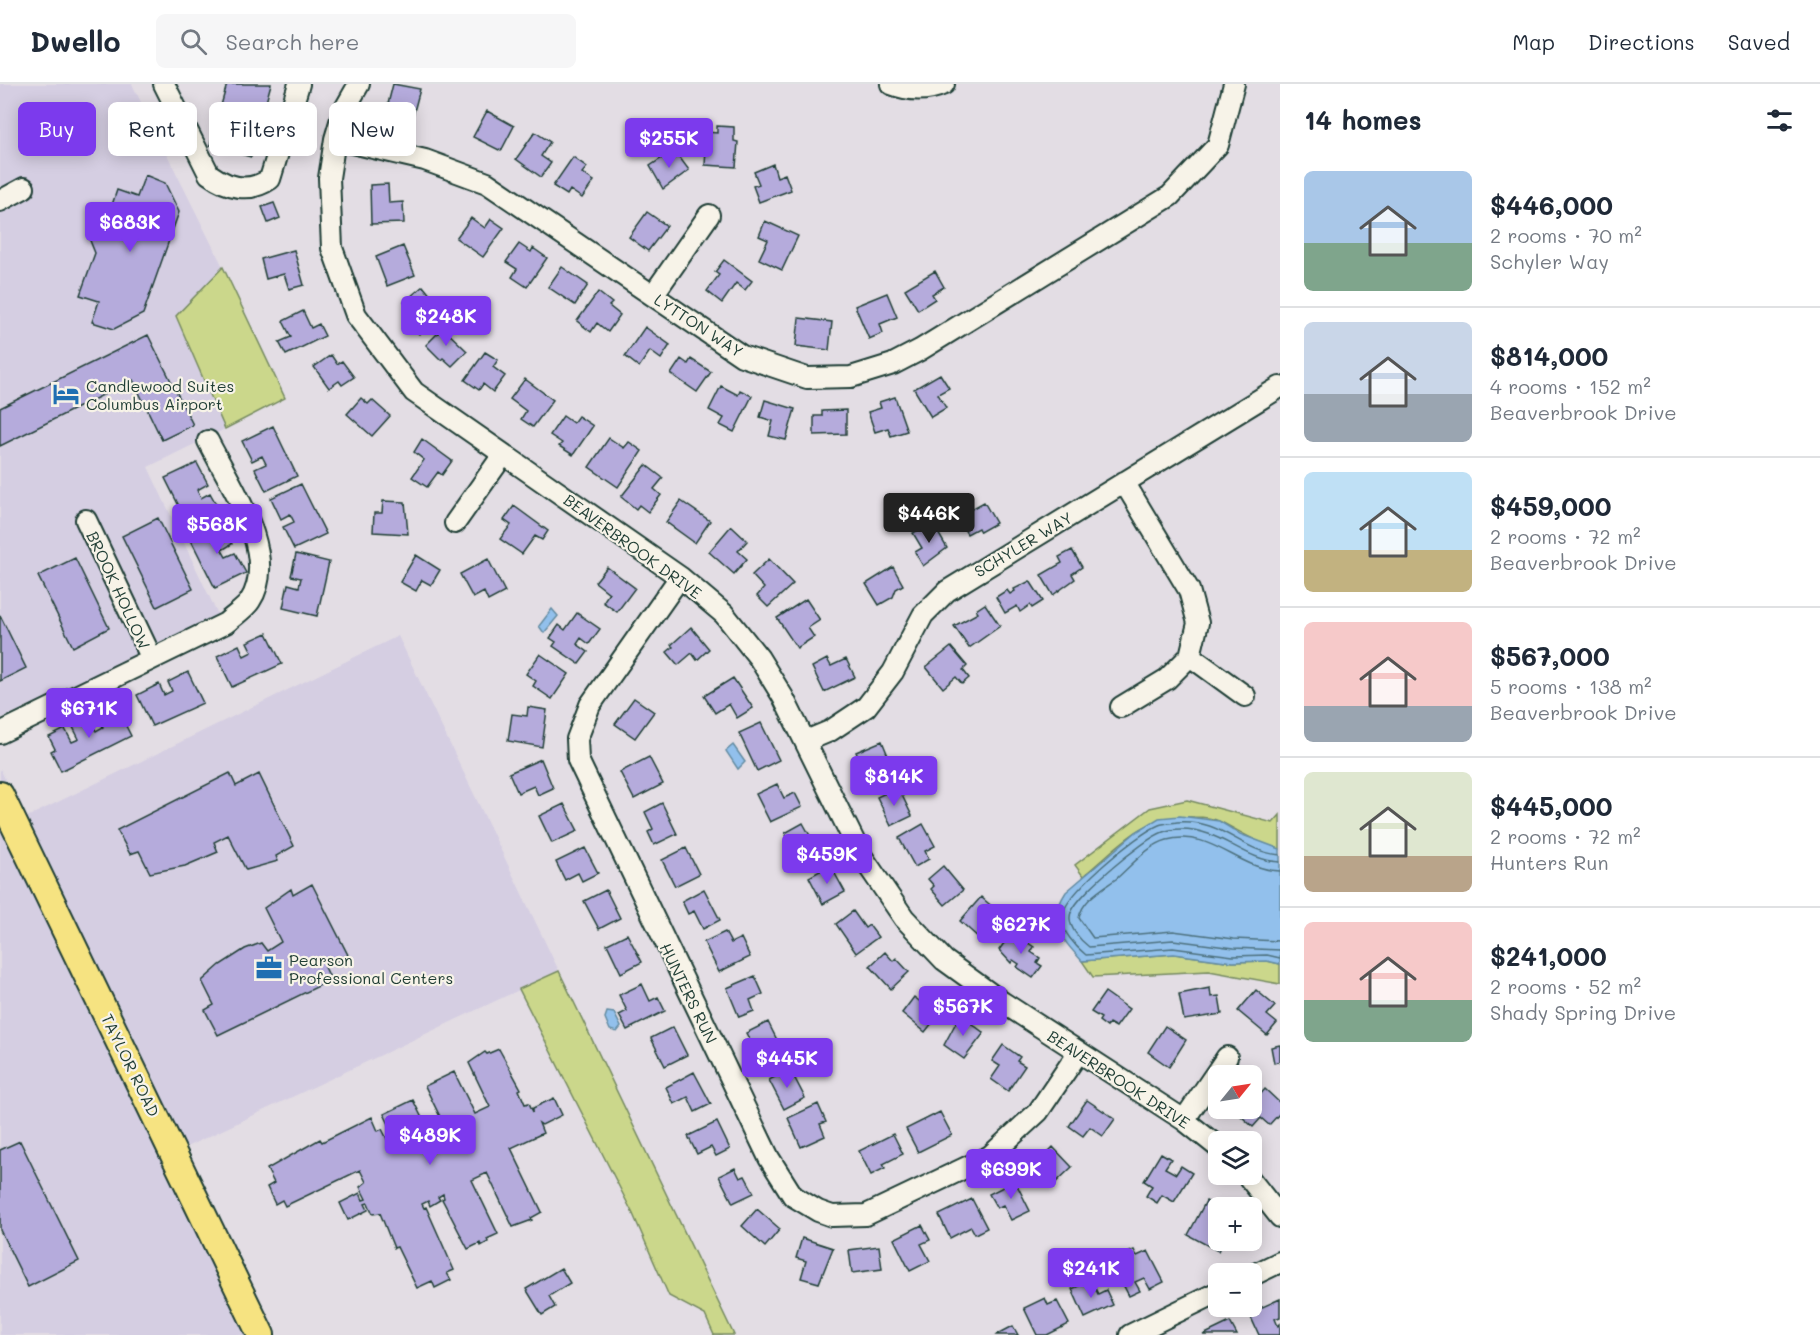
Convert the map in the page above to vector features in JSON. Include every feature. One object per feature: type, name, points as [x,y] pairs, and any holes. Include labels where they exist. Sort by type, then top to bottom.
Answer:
[{"type":"main road","name":"TAYLOR ROAD","points":[[0,795],[261,1335]]},
{"type":"street","points":[[164,84],[209,174],[220,182],[247,189],[260,186],[270,179],[299,84]]},
{"type":"street","name":"BEAVERBROOK DRIVE","points":[[349,102],[359,84]]},
{"type":"street","points":[[891,84],[907,90],[933,88],[944,84]]},
{"type":"street","name":"LYTTON WAY","points":[[408,156],[487,183],[742,356],[807,378],[851,377],[893,364],[1170,196],[1218,145],[1234,84]]},
{"type":"street","name":"BEAVERBROOK DRIVE","points":[[332,156],[329,178],[332,248],[356,315],[414,392],[680,577],[724,614],[759,657],[807,741],[861,855],[904,918],[944,960],[1078,1053],[1184,1120],[1208,1139]]},
{"type":"street","points":[[0,201],[24,188]]},
{"type":"street","points":[[653,295],[709,215]]},
{"type":"street","name":"SCHYLER WAY","points":[[807,741],[830,731],[866,707],[893,672],[923,615],[947,591],[1280,387]]},
{"type":"street","points":[[0,734],[226,623],[250,601],[261,570],[256,537],[208,441]]},
{"type":"street","points":[[455,523],[503,455]]},
{"type":"street","points":[[1120,707],[1167,679],[1190,656],[1198,623],[1189,590],[1124,482]]},
{"type":"street","name":"BROOK HOLLOW","points":[[86,520],[152,659]]},
{"type":"street","name":"HUNTERS RUN","points":[[680,577],[590,705],[577,739],[578,760],[769,1158],[793,1196],[818,1212],[832,1216],[866,1215],[990,1156],[1038,1112],[1078,1053]]},
{"type":"street","points":[[1190,656],[1245,696]]},
{"type":"street","points":[[1184,1120],[1227,1057]]},
{"type":"street","points":[[1255,1185],[1280,1217]]},
{"type":"street","points":[[1262,1271],[1280,1262]]},
{"type":"street","points":[[1130,1335],[1208,1297]]},
{"type":"shaded area","points":[[0,84],[132,84],[141,102],[108,102],[108,156],[168,156],[223,267],[176,316],[225,429],[148,467],[219,617],[0,719]]},
{"type":"shaded area","points":[[398,636],[559,971],[163,1158],[251,1335],[0,1335],[0,769],[25,818]]},
{"type":"green space","points":[[223,267],[285,398],[225,429],[176,316]]},
{"type":"green space","points":[[1187,800],[1273,823],[1280,815],[1280,849],[1257,841],[1215,820],[1200,817],[1176,817],[1160,820],[1133,834],[1083,876],[1075,865],[1150,808]]},
{"type":"green space","points":[[1174,954],[1233,962],[1267,961],[1280,964],[1280,984],[1209,971],[1093,977],[1082,961]]},
{"type":"green space","points":[[559,971],[734,1335],[714,1335],[705,1315],[669,1296],[633,1214],[519,989]]},
{"type":"water","points":[[552,609],[558,616],[544,633],[539,626]]},
{"type":"water","points":[[733,745],[745,762],[738,769],[726,751]]},
{"type":"water","points":[[1180,816],[1219,821],[1240,834],[1280,849],[1280,964],[1267,961],[1233,962],[1174,954],[1082,961],[1062,937],[1057,912],[1066,892],[1136,832],[1159,818]]},
{"type":"water","points":[[607,1012],[614,1013],[621,1027],[617,1032],[610,1030],[605,1018]]},
{"type":"building","points":[[227,84],[271,84],[266,102],[222,102]]},
{"type":"building","points":[[393,84],[420,89],[416,104],[416,102],[388,102]]},
{"type":"building","points":[[487,111],[514,126],[501,151],[473,137]]},
{"type":"building","points":[[717,126],[734,127],[734,141],[738,142],[736,167],[705,165],[707,132],[717,133]]},
{"type":"building","points":[[535,132],[550,142],[541,156],[551,163],[541,177],[516,159]]},
{"type":"building","points":[[674,150],[689,170],[663,189],[650,166]]},
{"type":"building","points":[[573,157],[587,167],[582,173],[594,181],[582,198],[570,190],[567,195],[553,186]]},
{"type":"building","points":[[773,164],[777,177],[785,174],[791,190],[759,202],[753,186],[759,184],[754,172]]},
{"type":"building","points":[[145,175],[165,183],[179,212],[143,314],[114,329],[92,322],[99,301],[80,295],[95,253],[89,238],[104,229],[117,190],[137,197]]},
{"type":"building","points":[[388,184],[389,203],[403,202],[404,223],[371,224],[370,185]]},
{"type":"building","points":[[274,203],[280,218],[268,223],[262,207]]},
{"type":"building","points":[[647,212],[667,226],[648,251],[629,237]]},
{"type":"building","points":[[471,218],[485,228],[491,219],[504,228],[483,257],[456,238]]},
{"type":"building","points":[[765,221],[798,236],[782,270],[759,259],[768,240],[759,236]]},
{"type":"building","points":[[519,244],[531,252],[533,248],[547,258],[527,287],[512,277],[517,269],[506,262]]},
{"type":"building","points":[[403,246],[415,275],[387,286],[376,257]]},
{"type":"building","points":[[294,250],[304,285],[289,289],[284,274],[266,279],[261,259]]},
{"type":"building","points":[[724,260],[752,281],[745,290],[736,283],[722,303],[707,291],[719,275],[715,272]]},
{"type":"building","points":[[562,267],[588,285],[575,305],[548,287]]},
{"type":"building","points":[[935,271],[944,287],[932,294],[935,299],[918,310],[905,289]]},
{"type":"building","points":[[423,286],[444,312],[419,334],[409,322],[415,316],[404,302]]},
{"type":"building","points":[[598,292],[612,303],[609,306],[620,315],[608,332],[597,323],[591,332],[577,321]]},
{"type":"building","points":[[887,293],[897,317],[880,324],[883,333],[869,339],[855,306]]},
{"type":"building","points":[[303,311],[311,328],[319,324],[325,336],[286,355],[279,342],[291,337],[283,321]]},
{"type":"building","points":[[799,318],[832,322],[829,350],[796,346]]},
{"type":"building","points":[[645,327],[670,345],[661,359],[650,351],[639,367],[625,356]]},
{"type":"building","points":[[443,328],[467,351],[452,366],[443,358],[441,360],[426,345]]},
{"type":"building","name":"Candlewood Suites Columbus Airport","points":[[148,335],[193,425],[162,440],[133,380],[0,446],[0,408]]},
{"type":"building","points":[[485,352],[498,360],[493,367],[505,376],[493,392],[483,384],[479,390],[465,380]]},
{"type":"building","points":[[331,355],[337,364],[342,361],[354,377],[342,385],[339,381],[329,388],[314,367]]},
{"type":"building","points":[[681,359],[688,364],[691,359],[711,372],[697,392],[671,374]]},
{"type":"building","points":[[940,374],[949,388],[938,394],[946,408],[931,417],[914,389]]},
{"type":"building","points":[[525,379],[553,400],[533,427],[521,419],[526,411],[510,399]]},
{"type":"building","points":[[721,386],[738,395],[740,390],[752,396],[734,432],[720,425],[724,418],[709,410]]},
{"type":"building","points":[[895,397],[907,431],[891,436],[888,428],[875,432],[868,412],[881,408],[879,402]]},
{"type":"building","points":[[361,398],[368,404],[372,400],[390,416],[372,436],[347,414]]},
{"type":"building","points":[[765,400],[795,409],[786,440],[769,436],[773,421],[760,417]]},
{"type":"building","points":[[846,410],[846,434],[814,435],[814,416],[822,416],[822,411]]},
{"type":"building","points":[[563,416],[573,423],[578,416],[593,426],[573,455],[559,446],[562,443],[550,435]]},
{"type":"building","points":[[273,426],[297,476],[266,491],[255,469],[266,464],[262,456],[252,461],[242,441]]},
{"type":"building","points":[[609,438],[624,448],[629,442],[642,451],[618,487],[589,467]]},
{"type":"building","points":[[422,439],[452,461],[442,475],[438,472],[427,487],[412,477],[424,460],[414,452]]},
{"type":"building","points":[[197,463],[208,484],[197,490],[201,498],[210,493],[221,513],[190,528],[165,478]]},
{"type":"building","points":[[646,465],[663,478],[654,489],[661,495],[648,512],[639,505],[636,509],[621,497]]},
{"type":"building","points":[[301,484],[326,534],[294,549],[283,527],[294,522],[290,514],[281,519],[271,498]]},
{"type":"building","points":[[383,501],[405,502],[408,534],[373,532],[374,513],[382,513]]},
{"type":"building","points":[[681,501],[710,521],[695,543],[666,522]]},
{"type":"building","points":[[984,502],[996,523],[980,532],[978,528],[967,534],[957,517]]},
{"type":"building","points":[[514,506],[548,531],[542,540],[535,536],[522,554],[500,539],[511,525],[504,520]]},
{"type":"building","points":[[158,518],[193,589],[157,607],[122,536]]},
{"type":"building","points":[[222,522],[232,544],[222,550],[226,557],[235,553],[246,573],[215,588],[190,538]]},
{"type":"building","points":[[929,524],[934,530],[936,529],[947,548],[923,566],[915,552],[922,548],[913,533]]},
{"type":"building","points":[[731,526],[747,541],[738,551],[747,559],[734,574],[709,552]]},
{"type":"building","points":[[1072,550],[1082,567],[1072,574],[1075,579],[1053,595],[1041,575],[1062,563],[1059,557]]},
{"type":"building","points":[[296,554],[329,562],[317,616],[283,608],[288,584],[299,587],[301,578],[291,576]]},
{"type":"building","points":[[416,555],[440,570],[431,585],[422,580],[416,591],[400,582]]},
{"type":"building","points":[[75,558],[109,628],[73,647],[38,576]]},
{"type":"building","points":[[488,559],[505,592],[488,601],[484,592],[473,598],[460,574]]},
{"type":"building","points":[[769,559],[793,584],[768,607],[757,596],[764,588],[752,575]]},
{"type":"building","points":[[607,567],[635,588],[617,612],[603,602],[609,593],[595,582]]},
{"type":"building","points":[[893,567],[903,585],[896,589],[893,597],[879,605],[866,584]]},
{"type":"building","points":[[1030,581],[1043,601],[1032,608],[1030,605],[1020,612],[1017,606],[1005,613],[996,597],[1007,590],[1010,594],[1015,591],[1014,589]]},
{"type":"building","points":[[806,599],[820,620],[808,628],[814,637],[797,648],[777,618]]},
{"type":"building","points":[[985,604],[1000,626],[969,648],[954,626],[978,613],[976,610]]},
{"type":"building","points":[[577,613],[600,629],[589,644],[581,638],[577,644],[588,652],[579,664],[553,646],[556,642],[550,638],[559,625],[565,630]]},
{"type":"building","points":[[0,615],[26,668],[0,681]]},
{"type":"building","points":[[691,627],[709,649],[697,660],[692,653],[678,665],[667,652],[673,647],[671,645]]},
{"type":"building","points":[[267,633],[282,664],[232,687],[217,656],[239,645],[244,656],[252,652],[247,642]]},
{"type":"building","points":[[951,647],[967,666],[963,670],[969,678],[962,684],[956,677],[943,688],[926,667]]},
{"type":"building","points":[[540,654],[569,674],[552,699],[533,686],[536,681],[526,674]]},
{"type":"building","points":[[827,659],[831,666],[846,659],[855,677],[824,692],[812,667]]},
{"type":"building","points":[[188,672],[203,703],[152,726],[137,695],[159,684],[164,695],[172,691],[168,682]]},
{"type":"building","points":[[733,678],[753,708],[737,718],[729,704],[715,713],[704,696]]},
{"type":"building","points":[[634,698],[654,712],[635,738],[615,724]]},
{"type":"building","points":[[112,706],[118,719],[122,718],[131,736],[61,771],[51,751],[55,749],[49,737],[65,729],[72,742],[79,739],[72,725],[89,717],[96,731],[103,727],[96,714]]},
{"type":"building","points":[[528,707],[547,710],[542,747],[508,741],[512,714],[527,716]]},
{"type":"building","points":[[761,723],[779,760],[757,771],[739,733]]},
{"type":"building","points":[[882,741],[891,763],[881,767],[885,776],[869,783],[856,752]]},
{"type":"building","points":[[649,757],[663,784],[634,799],[620,772]]},
{"type":"building","points":[[541,759],[553,788],[538,795],[534,786],[518,793],[509,773]]},
{"type":"building","points":[[230,773],[236,786],[259,774],[294,846],[276,856],[278,861],[246,870],[228,835],[214,842],[218,852],[185,866],[150,873],[139,851],[130,854],[117,830]]},
{"type":"building","points":[[777,784],[784,798],[795,793],[802,807],[770,822],[756,794]]},
{"type":"building","points":[[898,787],[912,816],[891,826],[877,797]]},
{"type":"building","points":[[662,803],[677,834],[654,845],[648,832],[653,829],[645,812]]},
{"type":"building","points":[[564,804],[578,831],[552,843],[539,816]]},
{"type":"building","points":[[803,823],[813,841],[817,839],[824,852],[801,864],[785,833]]},
{"type":"building","points":[[923,824],[935,846],[925,851],[929,859],[915,867],[899,838]]},
{"type":"building","points":[[585,848],[598,873],[582,881],[578,873],[565,880],[556,862]]},
{"type":"building","points":[[686,848],[699,874],[675,886],[662,860]]},
{"type":"building","points":[[943,866],[963,890],[945,905],[931,889],[934,886],[928,879]]},
{"type":"building","points":[[827,867],[830,874],[834,872],[845,892],[823,904],[809,877]]},
{"type":"building","points":[[312,884],[348,955],[325,967],[331,980],[218,1035],[205,1010],[214,1005],[202,981],[220,965],[245,949],[261,943],[267,951],[281,942],[264,908],[291,889],[293,895]]},
{"type":"building","points":[[704,889],[720,920],[703,929],[694,911],[688,914],[682,901]]},
{"type":"building","points":[[606,890],[620,918],[599,929],[584,901]]},
{"type":"building","points":[[981,897],[995,909],[985,921],[992,927],[981,940],[960,921]]},
{"type":"building","points":[[853,911],[865,928],[869,925],[878,937],[856,953],[836,924]]},
{"type":"building","points":[[725,932],[731,943],[741,938],[750,957],[719,972],[704,942]]},
{"type":"building","points":[[1012,932],[1034,947],[1031,952],[1040,958],[1037,963],[1042,966],[1033,978],[1017,967],[1019,964],[1013,960],[1011,963],[999,950]]},
{"type":"building","points":[[627,934],[642,962],[621,973],[607,944]]},
{"type":"building","points":[[885,952],[893,961],[896,958],[909,972],[891,989],[870,966]]},
{"type":"building","points":[[755,976],[763,994],[750,1000],[754,1011],[739,1017],[727,988]]},
{"type":"building","points":[[642,984],[650,1001],[658,997],[665,1011],[627,1030],[619,1015],[627,1011],[619,995]]},
{"type":"building","points":[[1210,988],[1211,997],[1219,996],[1222,1014],[1184,1020],[1179,994]]},
{"type":"building","points":[[1256,990],[1275,1006],[1267,1015],[1277,1023],[1267,1035],[1238,1011]]},
{"type":"building","points":[[1105,992],[1129,1009],[1116,1027],[1109,1023],[1107,1027],[1099,1021],[1101,1018],[1091,1012]]},
{"type":"building","points":[[914,997],[926,1006],[933,997],[945,1007],[925,1032],[902,1013]]},
{"type":"building","points":[[960,1015],[984,1033],[964,1059],[944,1045]]},
{"type":"building","points":[[768,1022],[782,1050],[761,1061],[746,1033]]},
{"type":"building","points":[[1165,1026],[1186,1040],[1169,1067],[1148,1052]]},
{"type":"building","points":[[673,1027],[687,1055],[665,1066],[651,1038]]},
{"type":"building","points":[[1003,1045],[1020,1057],[1017,1061],[1025,1066],[1008,1091],[991,1079],[1000,1066],[992,1061]]},
{"type":"building","points":[[1280,1045],[1280,1061],[1274,1063],[1271,1047]]},
{"type":"building","points":[[499,1049],[521,1089],[519,1090],[525,1104],[529,1103],[533,1112],[533,1108],[554,1098],[562,1115],[542,1125],[539,1123],[543,1133],[511,1148],[542,1212],[531,1218],[532,1220],[513,1227],[487,1173],[472,1180],[498,1234],[487,1239],[488,1242],[481,1246],[480,1243],[468,1249],[442,1199],[443,1194],[438,1197],[440,1200],[430,1206],[428,1201],[422,1204],[424,1208],[426,1207],[454,1270],[447,1273],[451,1280],[435,1288],[432,1281],[417,1288],[397,1247],[394,1248],[380,1213],[373,1214],[368,1203],[365,1204],[368,1210],[348,1220],[340,1203],[360,1193],[363,1200],[366,1199],[360,1187],[366,1182],[360,1170],[285,1206],[282,1200],[275,1204],[267,1187],[274,1183],[267,1169],[320,1139],[322,1142],[372,1117],[378,1131],[382,1129],[392,1149],[400,1146],[384,1114],[413,1100],[431,1136],[446,1129],[425,1086],[454,1072],[475,1114],[490,1107],[469,1063],[485,1052],[487,1054]]},
{"type":"building","points":[[790,1069],[805,1098],[784,1109],[769,1080]]},
{"type":"building","points":[[694,1072],[711,1104],[695,1112],[688,1097],[674,1104],[666,1087]]},
{"type":"building","points":[[1265,1089],[1280,1103],[1280,1113],[1269,1125],[1262,1119],[1262,1092]]},
{"type":"building","points":[[1087,1100],[1115,1119],[1103,1136],[1090,1127],[1083,1136],[1069,1126]]},
{"type":"building","points":[[818,1104],[826,1122],[820,1124],[825,1136],[801,1147],[788,1118]]},
{"type":"building","points":[[940,1112],[952,1135],[918,1152],[906,1129]]},
{"type":"building","points":[[1244,1119],[1260,1119],[1253,1127]]},
{"type":"building","points":[[717,1122],[730,1149],[716,1156],[711,1147],[697,1154],[688,1136]]},
{"type":"building","points":[[893,1134],[903,1154],[883,1164],[885,1168],[871,1175],[859,1151]]},
{"type":"building","points":[[20,1141],[79,1261],[28,1287],[0,1230],[0,1150]]},
{"type":"building","points":[[1053,1147],[1072,1167],[1051,1187],[1032,1168]]},
{"type":"building","points":[[1161,1153],[1171,1159],[1165,1168],[1176,1174],[1181,1166],[1192,1173],[1174,1202],[1162,1195],[1157,1203],[1146,1196],[1152,1186],[1144,1181]]},
{"type":"building","points":[[735,1168],[740,1178],[745,1176],[754,1193],[733,1203],[719,1176]]},
{"type":"building","points":[[1015,1181],[1030,1211],[1011,1220],[1003,1205],[997,1208],[989,1194]]},
{"type":"building","points":[[972,1199],[987,1228],[975,1234],[971,1227],[950,1238],[939,1215]]},
{"type":"building","points":[[1206,1201],[1208,1202],[1208,1246],[1188,1235]]},
{"type":"building","points":[[757,1209],[780,1229],[765,1247],[742,1226]]},
{"type":"building","points":[[922,1225],[930,1240],[921,1244],[930,1261],[910,1271],[894,1239]]},
{"type":"building","points":[[802,1238],[833,1248],[819,1283],[801,1278],[806,1261],[796,1258]]},
{"type":"building","points":[[879,1246],[882,1269],[852,1273],[849,1250]]},
{"type":"building","points":[[1134,1250],[1137,1256],[1148,1251],[1164,1282],[1150,1289],[1144,1278],[1135,1282],[1140,1291],[1129,1296],[1114,1267],[1128,1260],[1125,1254]]},
{"type":"building","points":[[561,1268],[570,1283],[549,1296],[555,1307],[542,1315],[526,1289]]},
{"type":"building","points":[[1091,1280],[1098,1294],[1106,1290],[1113,1305],[1085,1318],[1072,1289]]},
{"type":"building","points":[[1045,1298],[1048,1305],[1057,1301],[1069,1324],[1047,1335],[1037,1335],[1024,1308]]},
{"type":"building","points":[[1280,1299],[1280,1317],[1275,1319],[1278,1326],[1280,1324],[1280,1335],[1259,1335],[1251,1317],[1262,1317],[1262,1307]]},
{"type":"building","points":[[1230,1322],[1237,1335],[1203,1335]]},
{"type":"building","points":[[1013,1326],[1018,1335],[996,1335]]},
{"type":"place","name":"Candlewood Suites Columbus Airport","points":[[66,394]]},
{"type":"place","name":"Pearson Professional Centers","points":[[269,968]]}]
